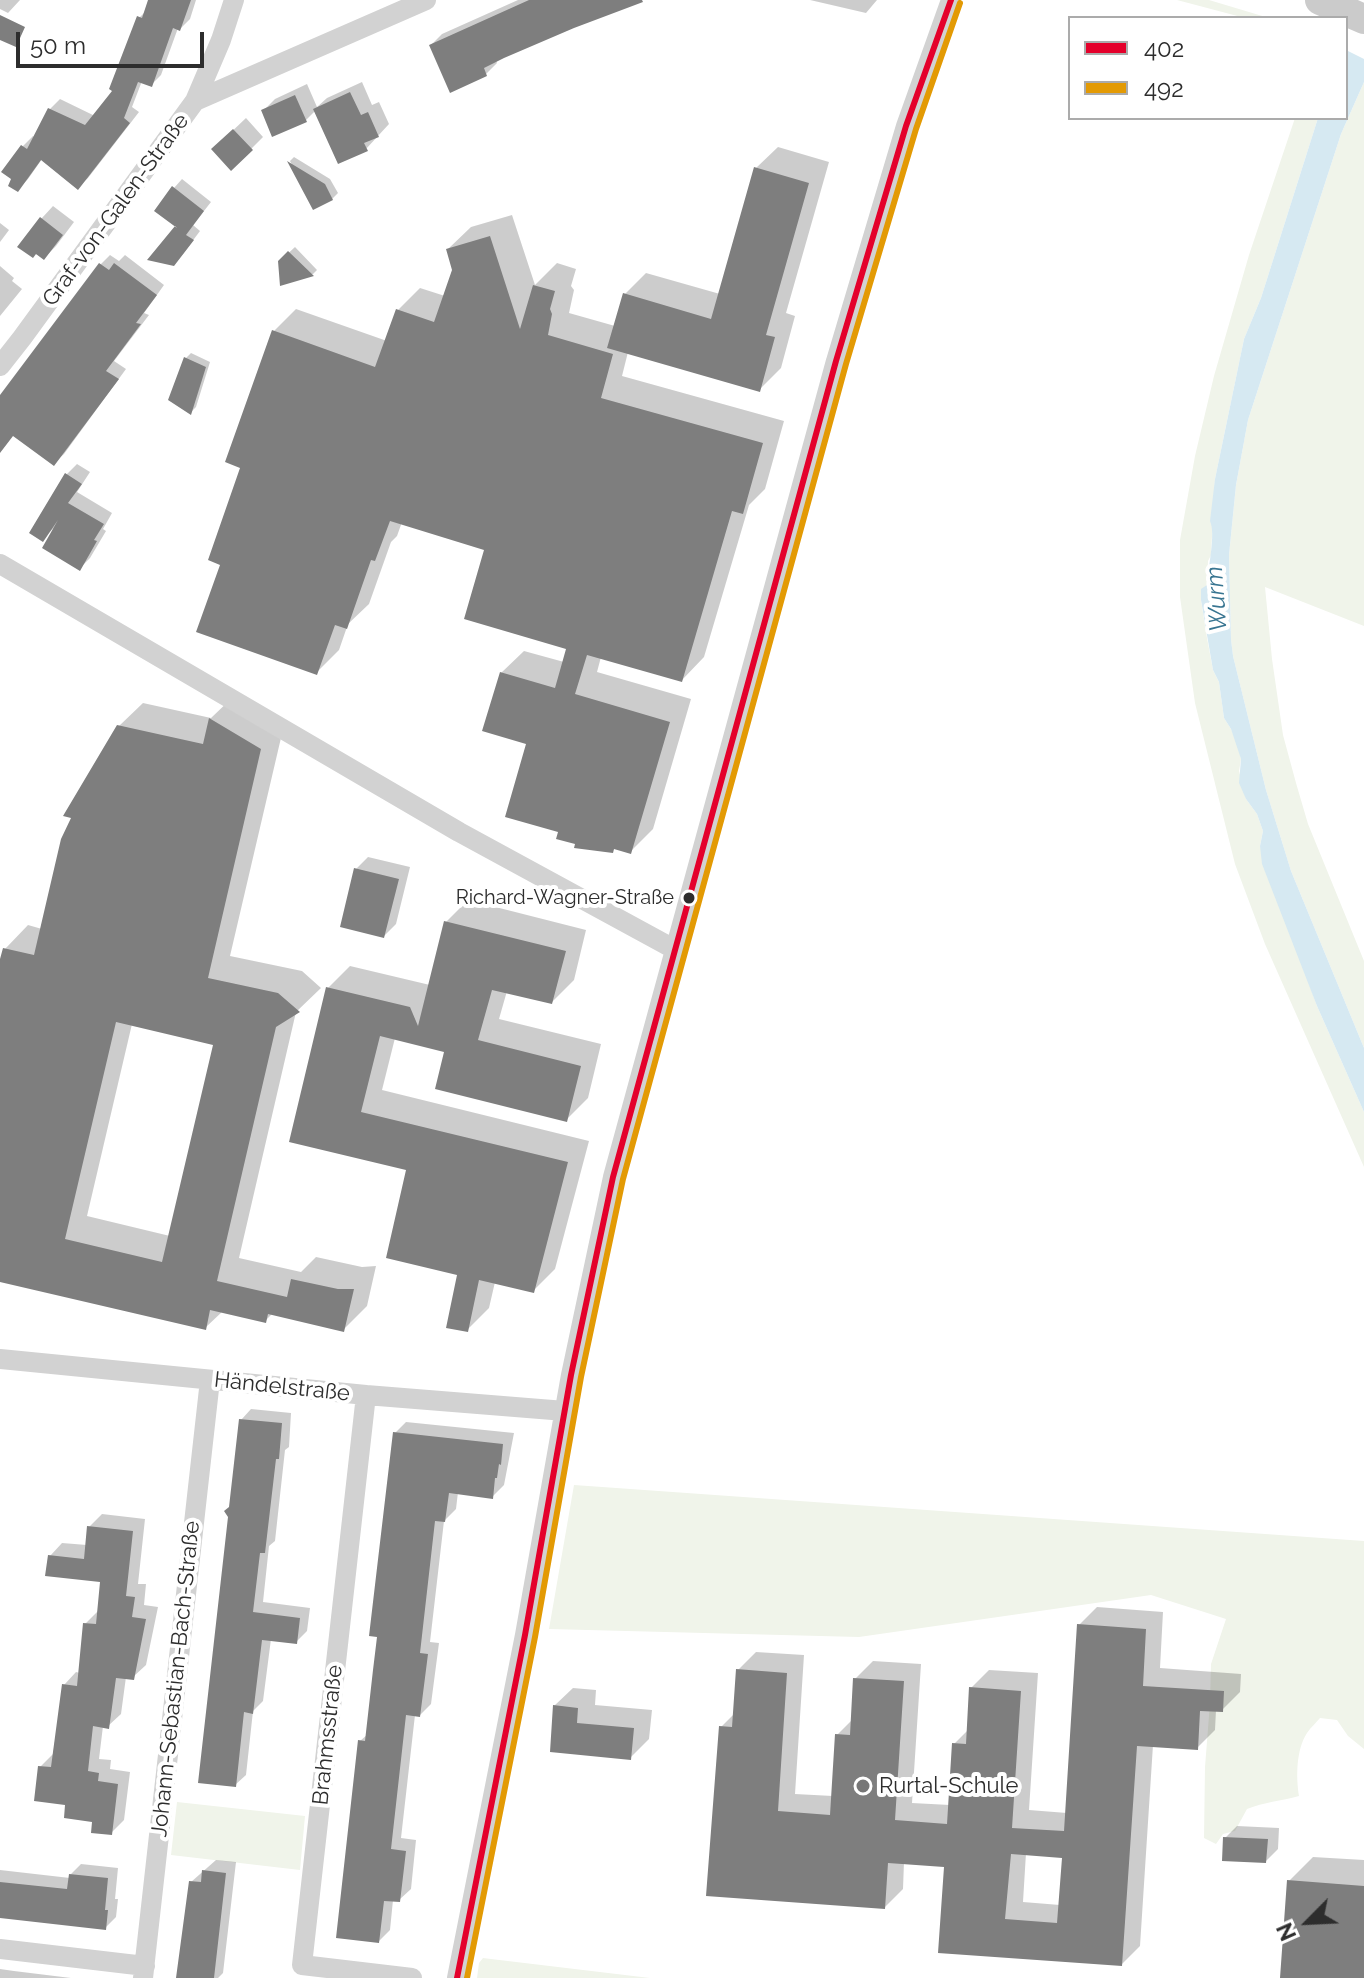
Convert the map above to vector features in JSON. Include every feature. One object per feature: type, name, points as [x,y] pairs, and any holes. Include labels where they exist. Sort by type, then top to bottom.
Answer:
[{"type":"street","points":[[195,101],[234,0]]},
{"type":"street","name":"Graf-von-Galen-Straße","points":[[0,366],[195,101],[426,0]]},
{"type":"street","points":[[457,1978],[613,1177],[836,361],[906,126],[951,0]]},
{"type":"street","points":[[0,564],[459,832],[674,949]]},
{"type":"street","name":"Händelstraße","points":[[0,1359],[565,1411]]},
{"type":"street","name":"Johann-Sebastian-Bach-Straße","points":[[144,1972],[210,1380]]},
{"type":"street","name":"Brahmsstraße","points":[[366,1395],[302,1965],[412,1978]]},
{"type":"street","points":[[0,1949],[144,1972]]},
{"type":"shaded area","points":[[1177,0],[1209,0],[1262,16],[1237,16]]},
{"type":"shaded area","points":[[1364,82],[1364,626],[1265,587],[1283,735],[1308,824],[1364,961],[1364,1048],[1291,871],[1266,790],[1233,656],[1229,555],[1236,485],[1248,420],[1348,118]]},
{"type":"shaded area","points":[[1294,120],[1317,120],[1261,298],[1244,339],[1215,479],[1211,555],[1207,585],[1201,600],[1224,718],[1238,746],[1241,759],[1239,771],[1246,799],[1257,814],[1263,831],[1260,846],[1317,1006],[1364,1112],[1364,1167],[1265,944],[1235,864],[1195,703],[1180,597],[1180,540],[1195,456],[1214,376],[1249,255]]},
{"type":"shaded area","points":[[574,1485],[1364,1541],[1364,1749],[1348,1736],[1337,1720],[1320,1718],[1307,1733],[1301,1747],[1297,1772],[1299,1796],[1247,1809],[1235,1831],[1223,1834],[1216,1844],[1204,1838],[1211,1664],[1226,1619],[1151,1595],[859,1637],[549,1629]]},
{"type":"shaded area","points":[[177,1802],[305,1816],[300,1870],[171,1855]]},
{"type":"shaded area","points":[[483,1958],[650,1978],[477,1978]]},
{"type":"water","points":[[1348,51],[1364,59],[1364,82],[1348,118]]},
{"type":"water","name":"Wurm","points":[[1317,120],[1347,120],[1248,420],[1236,485],[1229,555],[1233,656],[1266,790],[1291,871],[1364,1048],[1364,1112],[1317,1006],[1262,864],[1260,846],[1263,831],[1239,783],[1241,759],[1224,718],[1201,600],[1201,589],[1207,585],[1211,552],[1210,521],[1215,479],[1244,339],[1261,298]]},
{"type":"building","points":[[148,0],[191,0],[180,31],[173,28],[152,87],[138,82],[124,118],[130,123],[78,190],[41,160],[18,192],[8,186],[11,179],[1,172],[21,145],[27,149],[48,108],[85,125],[112,91],[109,89],[137,16],[142,18]]},
{"type":"building","points":[[529,0],[643,2],[504,58],[484,68],[487,76],[450,93],[429,45]]},
{"type":"building","points":[[0,15],[25,27],[16,47],[0,40]]},
{"type":"building","points":[[350,92],[361,115],[368,112],[379,137],[364,143],[368,151],[338,164],[313,109]]},
{"type":"building","points":[[295,95],[307,122],[272,137],[261,110]]},
{"type":"building","points":[[233,129],[253,150],[231,171],[211,149]]},
{"type":"building","points":[[287,161],[325,184],[333,200],[313,210]]},
{"type":"building","points":[[754,167],[809,183],[766,335],[775,337],[760,392],[607,348],[623,293],[711,319]]},
{"type":"building","points":[[172,186],[204,211],[186,235],[194,240],[174,266],[147,260],[175,226],[154,211]]},
{"type":"building","points":[[40,217],[63,235],[44,260],[36,254],[33,258],[17,247]]},
{"type":"building","points":[[490,236],[520,329],[533,285],[555,291],[548,335],[613,354],[601,398],[763,443],[743,514],[732,511],[682,682],[587,655],[575,694],[670,722],[631,854],[614,849],[613,853],[574,848],[575,844],[556,839],[558,832],[505,817],[526,744],[482,731],[500,672],[555,688],[566,649],[464,619],[484,550],[390,521],[375,561],[371,560],[347,629],[335,625],[317,675],[196,632],[220,565],[208,560],[240,468],[225,462],[272,330],[375,367],[396,309],[434,322],[452,270],[446,249]]},
{"type":"building","points":[[288,251],[314,276],[280,286],[278,261]]},
{"type":"building","points":[[99,263],[109,270],[114,263],[157,295],[136,323],[141,324],[106,371],[119,379],[54,466],[13,436],[0,453],[0,395]]},
{"type":"building","points":[[184,357],[206,367],[191,415],[168,400]]},
{"type":"building","points":[[65,473],[82,484],[68,503],[104,524],[80,571],[42,548],[58,520],[43,542],[29,533]]},
{"type":"building","points":[[209,718],[261,749],[208,978],[278,993],[300,1012],[276,1027],[217,1281],[287,1297],[291,1279],[338,1289],[354,1289],[344,1332],[268,1314],[266,1323],[210,1310],[206,1330],[0,1282],[0,959],[3,948],[34,955],[61,839],[71,818],[63,816],[117,725],[203,744]],"holes":[[[116,1022],[213,1045],[162,1262],[65,1239]]]},
{"type":"building","points":[[354,868],[399,879],[384,938],[340,927]]},
{"type":"building","points":[[444,921],[566,951],[552,1004],[492,990],[478,1040],[581,1066],[567,1122],[435,1089],[444,1052],[380,1036],[361,1112],[568,1162],[534,1293],[479,1280],[468,1332],[446,1328],[457,1275],[386,1258],[406,1170],[289,1142],[326,987],[410,1007],[418,1026]]},
{"type":"building","points":[[239,1419],[282,1423],[265,1553],[260,1553],[253,1612],[300,1618],[297,1644],[262,1640],[253,1714],[244,1712],[236,1787],[198,1783],[228,1517],[224,1511],[229,1507]]},
{"type":"building","points":[[393,1432],[503,1444],[493,1499],[449,1493],[445,1522],[435,1521],[420,1653],[428,1654],[420,1717],[406,1715],[391,1849],[406,1851],[400,1902],[384,1901],[379,1943],[336,1938],[358,1740],[365,1741],[377,1637],[369,1636]]},
{"type":"building","points":[[87,1526],[133,1531],[126,1596],[135,1597],[132,1617],[146,1619],[134,1680],[116,1678],[109,1729],[93,1726],[88,1771],[99,1773],[98,1781],[118,1784],[112,1835],[91,1833],[92,1822],[64,1818],[65,1805],[34,1801],[38,1766],[51,1767],[62,1684],[77,1686],[83,1623],[96,1624],[100,1582],[45,1576],[48,1555],[84,1559]]},
{"type":"building","points":[[1077,1624],[1146,1629],[1143,1686],[1224,1691],[1223,1712],[1200,1711],[1198,1750],[1137,1746],[1122,1966],[938,1953],[944,1867],[888,1863],[885,1909],[706,1896],[719,1726],[732,1727],[736,1669],[787,1673],[778,1811],[830,1815],[835,1734],[850,1735],[853,1678],[904,1681],[895,1820],[947,1824],[952,1743],[966,1744],[969,1687],[1021,1691],[1012,1828],[1064,1831]],"holes":[[[1011,1854],[1062,1858],[1057,1923],[1005,1919]]]},
{"type":"building","points":[[553,1705],[578,1708],[577,1723],[634,1728],[631,1760],[550,1752]]},
{"type":"building","points":[[1223,1837],[1268,1839],[1266,1863],[1222,1861]]},
{"type":"building","points":[[202,1870],[226,1873],[214,1978],[176,1978],[189,1881],[201,1882]]},
{"type":"building","points":[[69,1874],[108,1878],[106,1930],[0,1918],[0,1882],[67,1889]]},
{"type":"building","points":[[1287,1880],[1364,1886],[1364,1978],[1280,1978]]},
{"type":"transit line","name":"402","points":[[457,1978],[525,1635],[571,1375],[613,1177],[836,361],[906,126],[951,0]]},
{"type":"transit line","name":"492","points":[[467,1978],[535,1637],[581,1377],[623,1179],[846,364],[916,129],[960,3]]},
{"type":"place","name":"Richard-Wagner-Straße","points":[[689,898]]},
{"type":"place","name":"Rurtal-Schule","points":[[863,1786]]}]
